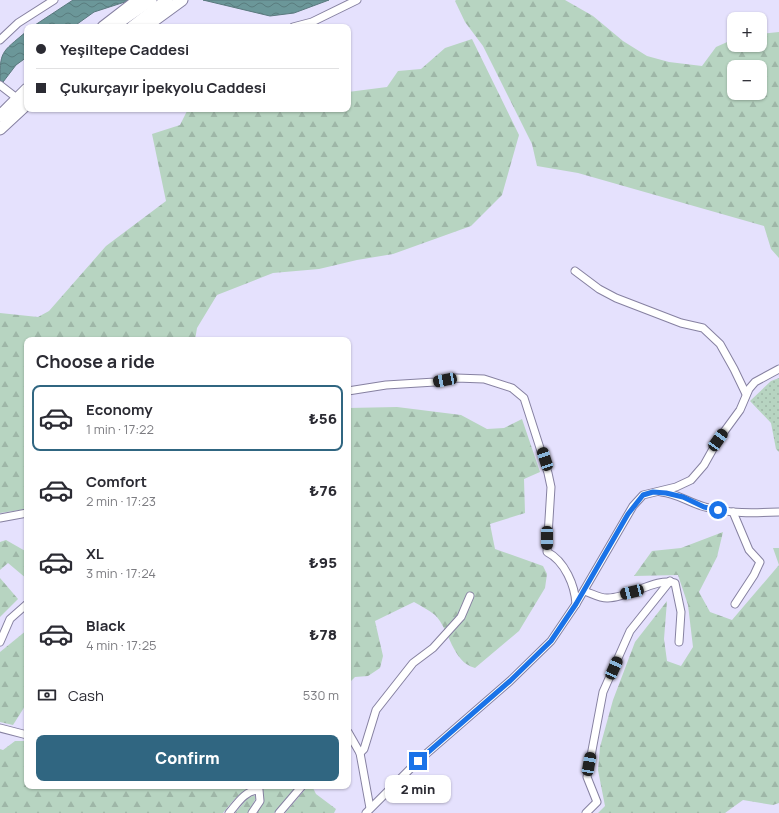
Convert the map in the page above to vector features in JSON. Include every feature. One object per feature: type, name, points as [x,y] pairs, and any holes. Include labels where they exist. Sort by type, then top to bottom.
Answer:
[{"type":"highway","points":[[108,24],[136,6],[153,5],[166,0]]},
{"type":"highway","points":[[149,24],[182,0]]},
{"type":"highway","points":[[135,24],[153,5]]},
{"type":"highway","points":[[115,24],[136,6]]},
{"type":"highway","points":[[0,116],[22,101]]},
{"type":"highway","points":[[0,129],[22,101]]},
{"type":"street","points":[[0,40],[18,23],[54,0]]},
{"type":"street","points":[[304,24],[312,22],[356,0]]},
{"type":"street","points":[[0,85],[22,101]]},
{"type":"street","points":[[575,271],[616,298],[681,323],[703,328],[720,344],[746,394]]},
{"type":"street","points":[[368,811],[418,761],[510,681],[551,641],[584,591],[628,514],[643,495],[676,487],[691,480],[704,465],[718,440],[740,410],[746,394],[755,382],[779,368]]},
{"type":"street","points":[[351,391],[386,385],[435,382],[456,378],[484,379],[501,383],[512,388],[524,398],[545,459],[551,487],[547,552],[561,563],[570,580],[576,604]]},
{"type":"street","points":[[653,492],[683,497],[704,507],[733,512],[747,514],[779,512]]},
{"type":"street","points":[[733,512],[749,550],[760,562],[754,575],[735,604]]},
{"type":"street","points":[[0,518],[24,514]]},
{"type":"street","points":[[584,591],[608,598],[644,589],[664,581],[675,583],[681,612],[679,642]]},
{"type":"street","points":[[586,813],[597,802],[587,777],[603,692],[630,631],[670,582]]},
{"type":"street","points":[[360,753],[364,749],[376,710],[413,663],[433,648],[461,617],[470,596]]},
{"type":"street","points":[[0,642],[10,619],[24,607]]},
{"type":"street","points":[[0,728],[24,734]]},
{"type":"street","points":[[351,737],[360,753],[368,811]]},
{"type":"street","points":[[279,813],[299,789]]},
{"type":"street","points":[[229,813],[247,793],[253,790],[259,790],[260,801],[252,813]]},
{"type":"green space","points":[[456,0],[565,0],[593,16],[623,41],[647,56],[669,62],[702,66],[716,47],[727,42],[727,52],[767,52],[767,33],[779,32],[779,258],[771,249],[764,226],[578,173],[537,166],[532,144],[483,46],[465,22],[455,1]]},
{"type":"green space","points":[[472,39],[519,135],[502,195],[471,226],[393,254],[357,260],[319,269],[273,273],[217,295],[197,328],[196,337],[24,337],[24,509],[0,513],[0,313],[38,317],[49,311],[106,246],[166,201],[152,134],[180,125],[186,112],[351,112],[351,92],[387,87],[398,71],[421,69],[445,48]]},
{"type":"green space","points":[[779,378],[779,452],[776,449],[771,423],[750,401],[771,381]]},
{"type":"green space","points":[[397,407],[461,415],[487,429],[504,428],[522,419],[540,472],[524,479],[525,513],[490,524],[495,549],[543,566],[547,574],[545,588],[519,631],[475,668],[467,665],[456,653],[440,621],[435,615],[414,602],[375,621],[383,656],[380,668],[368,676],[355,677],[351,681],[351,408]]},
{"type":"green space","points":[[723,532],[717,557],[699,592],[710,612],[732,620],[779,565],[779,803],[773,805],[743,800],[725,813],[598,813],[605,806],[598,770],[600,747],[613,700],[635,642],[667,601],[664,639],[667,661],[681,666],[693,647],[688,605],[678,575],[634,576],[652,551],[681,548]]},
{"type":"green space","points":[[6,540],[24,550],[24,576],[8,563],[0,570],[0,542]]},
{"type":"green space","points":[[773,548],[779,548],[779,565]]},
{"type":"green space","points":[[0,578],[18,599],[0,617]]},
{"type":"green space","points":[[24,632],[24,708],[13,725],[0,722],[0,652]]},
{"type":"green space","points":[[15,741],[24,741],[24,789],[249,789],[239,795],[223,813],[0,813],[0,749],[3,750]]},
{"type":"green space","points":[[262,789],[295,789],[274,813],[256,813],[263,797]]},
{"type":"green space","points":[[305,789],[314,789],[316,794],[336,809],[334,813],[285,813]]},
{"type":"green space","points":[[254,795],[256,798],[248,813],[235,813],[247,799]]},
{"type":"water","points":[[73,0],[131,0],[94,12],[77,24],[37,24]]},
{"type":"water","points":[[203,0],[329,0],[294,13],[270,16]]},
{"type":"water","points":[[24,33],[24,59],[16,65],[0,86],[1,59],[11,44]]},
{"type":"route","points":[[418,761],[510,681],[551,641],[576,604],[633,506],[643,495],[653,492],[666,493],[683,497],[704,507],[718,510]]}]
